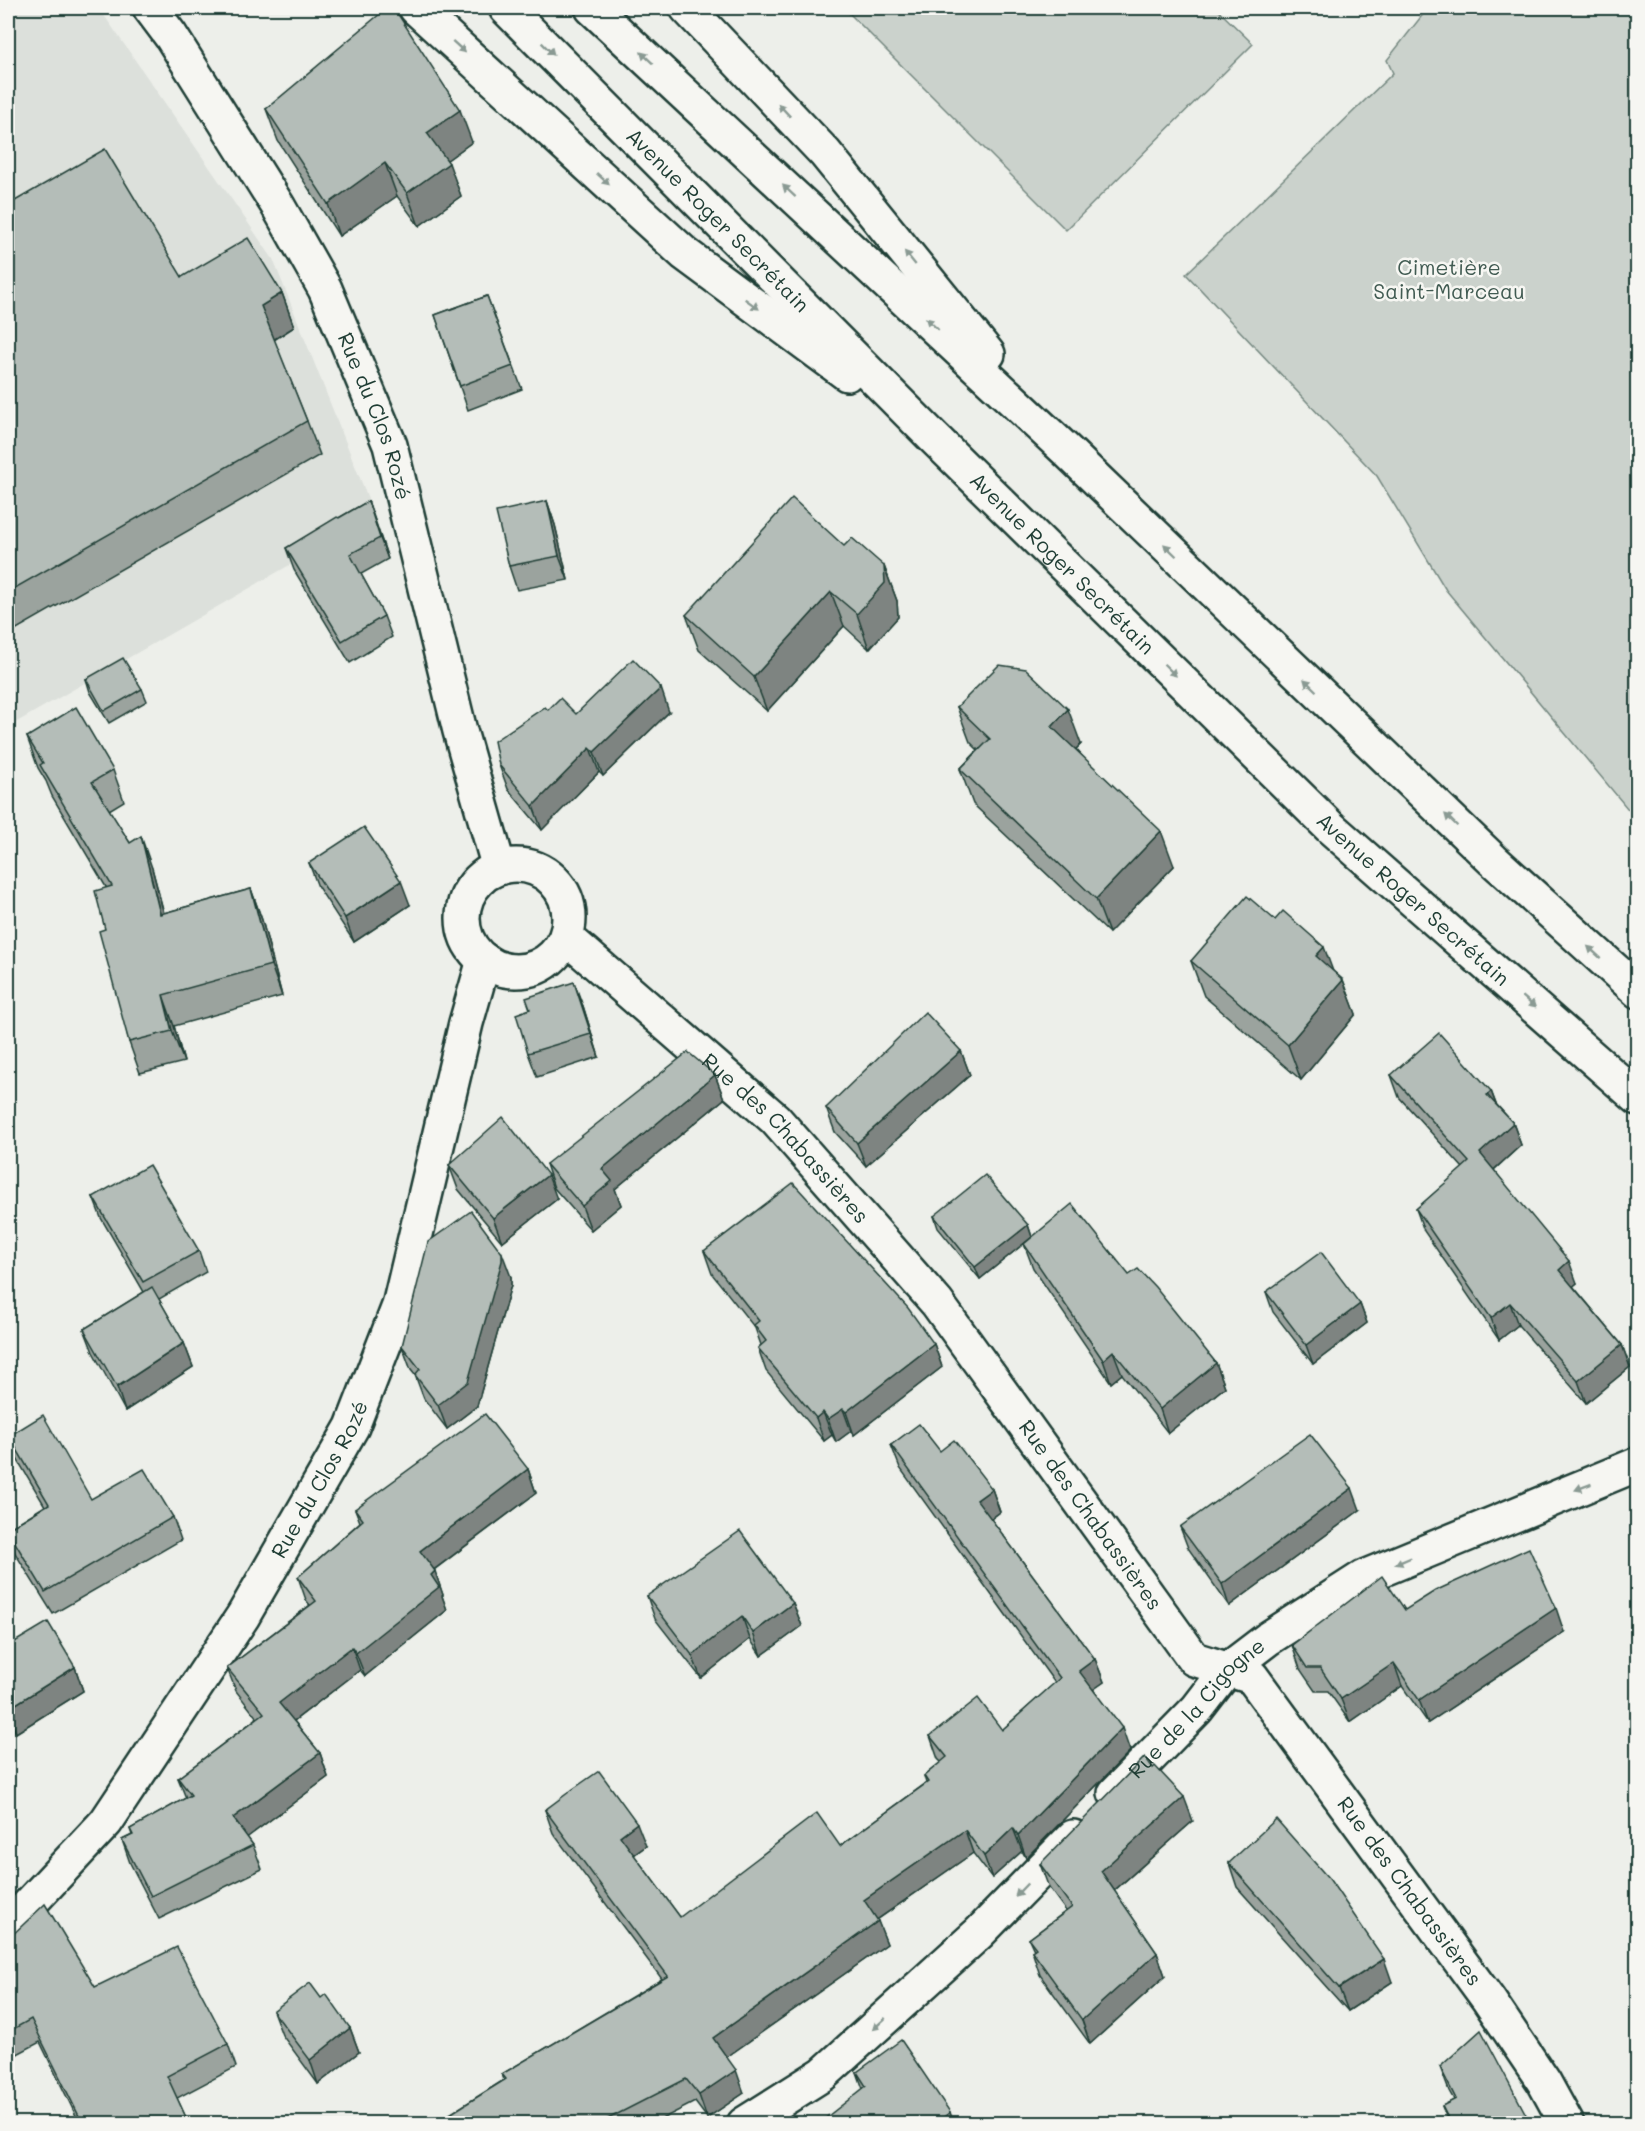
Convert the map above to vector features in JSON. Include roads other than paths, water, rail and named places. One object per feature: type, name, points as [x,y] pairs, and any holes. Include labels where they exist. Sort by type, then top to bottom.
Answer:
[{"type":"street","name":"Rue du Clos Rozé","points":[[150,8],[171,36],[278,206],[325,289],[386,435],[403,495],[460,731],[499,868]]},
{"type":"street","points":[[416,8],[685,254],[933,438]]},
{"type":"street","name":"Avenue Roger Secrétain","points":[[506,8],[933,438],[1331,828],[1638,1098]]},
{"type":"street","points":[[592,8],[1066,450],[1493,860],[1638,992]]},
{"type":"street","points":[[687,8],[825,153],[1066,450]]},
{"type":"street","points":[[517,865],[537,869],[553,880],[564,896],[569,914],[566,937],[557,952],[544,963],[530,969],[512,971],[496,967],[484,960],[472,948],[465,932],[463,914],[469,894],[481,878],[499,868],[517,865]]},
{"type":"street","name":"Rue des Chabassières","points":[[566,937],[775,1119],[937,1304],[1194,1659],[1252,1677],[1488,1999],[1544,2082],[1567,2124]]},
{"type":"street","name":"Rue du Clos Rozé","points":[[8,1927],[106,1822],[243,1616],[352,1426],[399,1306],[466,1023],[484,960]]},
{"type":"street","name":"Rue de la Cigogne","points":[[744,2124],[824,2074],[979,1933],[1197,1709],[1227,1670],[1269,1638],[1364,1577],[1638,1464]]},
{"type":"park label","name":"Cimetière Saint-Marceau","points":[[1449,280]]}]
